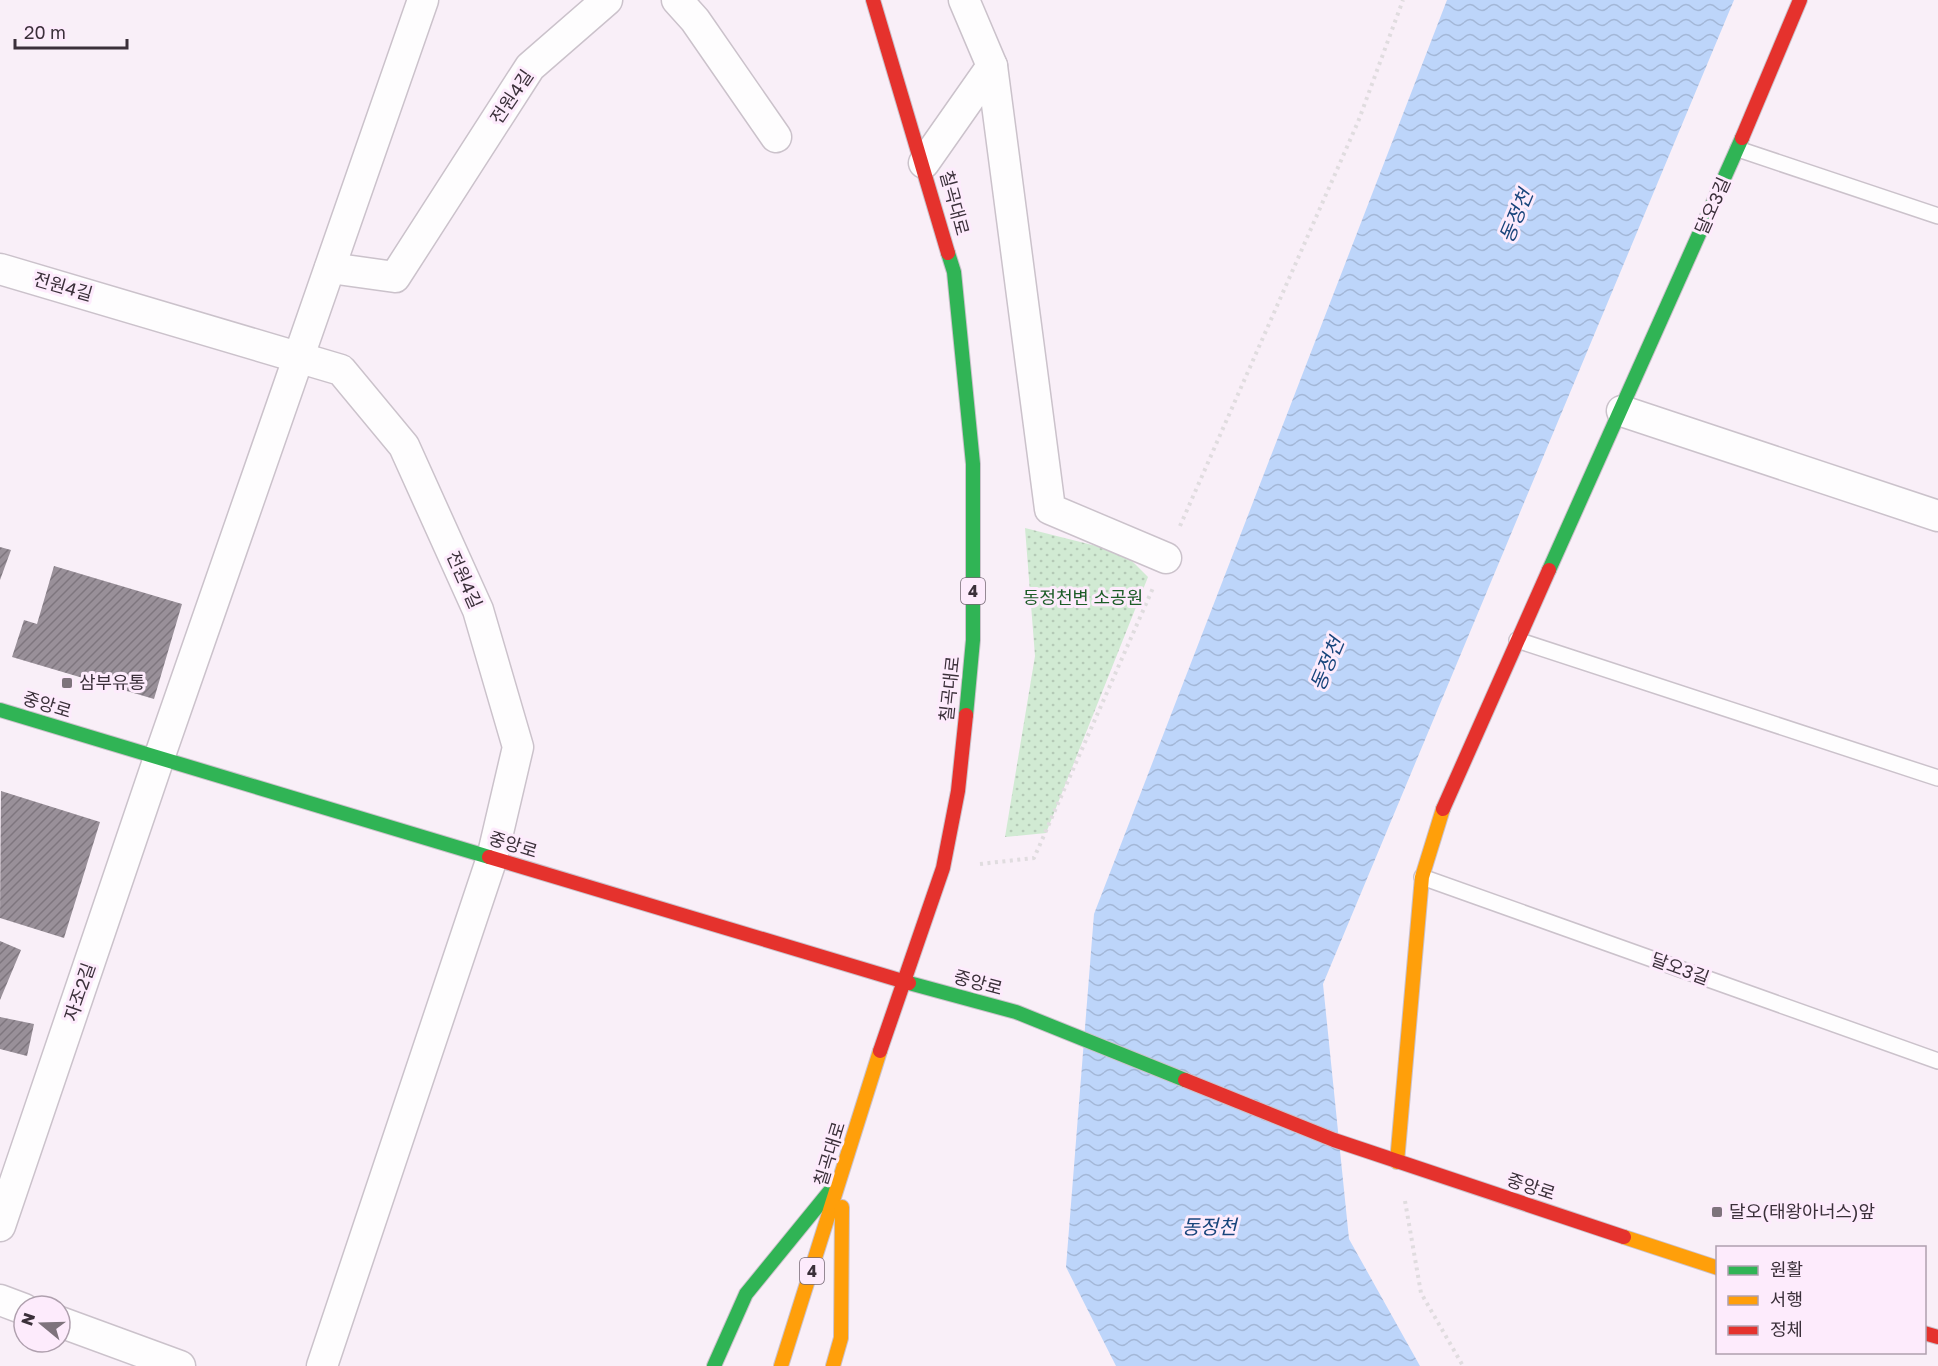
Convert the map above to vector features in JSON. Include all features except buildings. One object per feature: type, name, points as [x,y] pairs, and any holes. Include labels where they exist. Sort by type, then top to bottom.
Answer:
[{"type":"street","points":[[159,758],[423,0]]},
{"type":"street","name":"전원4길","points":[[330,268],[395,277],[530,67],[607,0]]},
{"type":"street","points":[[677,0],[695,20],[776,138]]},
{"type":"street","name":"칠곡대로","points":[[781,1366],[902,981],[943,868],[958,791],[973,640],[973,464],[954,272],[924,163],[873,0]]},
{"type":"street","points":[[964,0],[992,66],[1050,509],[1166,558]]},
{"type":"street","name":"달오3길","points":[[1398,1162],[1422,877],[1438,819],[1738,149],[1800,0]]},
{"type":"street","points":[[924,163],[992,66]]},
{"type":"street","name":"전원4길","points":[[0,269],[300,355],[341,370],[404,446],[478,610],[518,747],[492,858],[322,1366]]},
{"type":"street","points":[[1622,411],[1938,516]]},
{"type":"street","name":"중앙로","points":[[0,710],[902,981],[1016,1012],[1334,1140],[1716,1267]]},
{"type":"street","name":"자조2길","points":[[0,1226],[159,758]]},
{"type":"street","points":[[714,1366],[746,1294],[842,1176]]},
{"type":"street","points":[[833,1366],[841,1338],[842,1176]]},
{"type":"street","points":[[72,1326],[180,1366]]},
{"type":"lane","points":[[1738,149],[1938,216]]},
{"type":"lane","points":[[1517,640],[1938,778]]},
{"type":"lane","name":"달오3길","points":[[1422,877],[1938,1061]]},
{"type":"path","points":[[943,868],[1034,858],[1358,122],[1403,0]]},
{"type":"path","points":[[1398,1162],[1421,1293],[1463,1366]]},
{"type":"green space","name":"동정천변 소공원","points":[[1025,528],[1124,553],[1148,577],[1046,833],[1005,837],[1035,656]]},
{"type":"water","name":"동정천","points":[[1447,0],[1734,0],[1323,984],[1349,1239],[1420,1366],[1116,1366],[1066,1267],[1094,914]]},
{"type":"traffic: fast","points":[[1549,570],[1742,138]]},
{"type":"traffic: fast","points":[[948,253],[954,272],[973,464],[973,640],[966,715]]},
{"type":"traffic: fast","points":[[0,710],[489,857]]},
{"type":"traffic: fast","points":[[909,983],[1016,1012],[1185,1080]]},
{"type":"traffic: fast","points":[[714,1366],[746,1294],[830,1191]]},
{"type":"traffic: slow","points":[[1397,1162],[1422,877],[1443,809]]},
{"type":"traffic: slow","points":[[781,1366],[880,1051]]},
{"type":"traffic: slow","points":[[833,1366],[841,1338],[842,1207]]},
{"type":"traffic: slow","points":[[1624,1237],[1716,1267]]},
{"type":"traffic: jam","points":[[873,0],[948,253]]},
{"type":"traffic: jam","points":[[1742,138],[1800,0]]},
{"type":"traffic: jam","points":[[1443,809],[1549,570]]},
{"type":"traffic: jam","points":[[880,1051],[943,868],[958,791],[966,715]]},
{"type":"traffic: jam","points":[[489,857],[909,983]]},
{"type":"traffic: jam","points":[[1185,1080],[1334,1140],[1624,1237]]},
{"type":"traffic: jam","points":[[1926,1334],[1938,1337]]},
{"type":"place","name":"삼부유통","points":[[67,683]]},
{"type":"place","name":"달오(태왕아너스)앞","points":[[1717,1212]]}]
